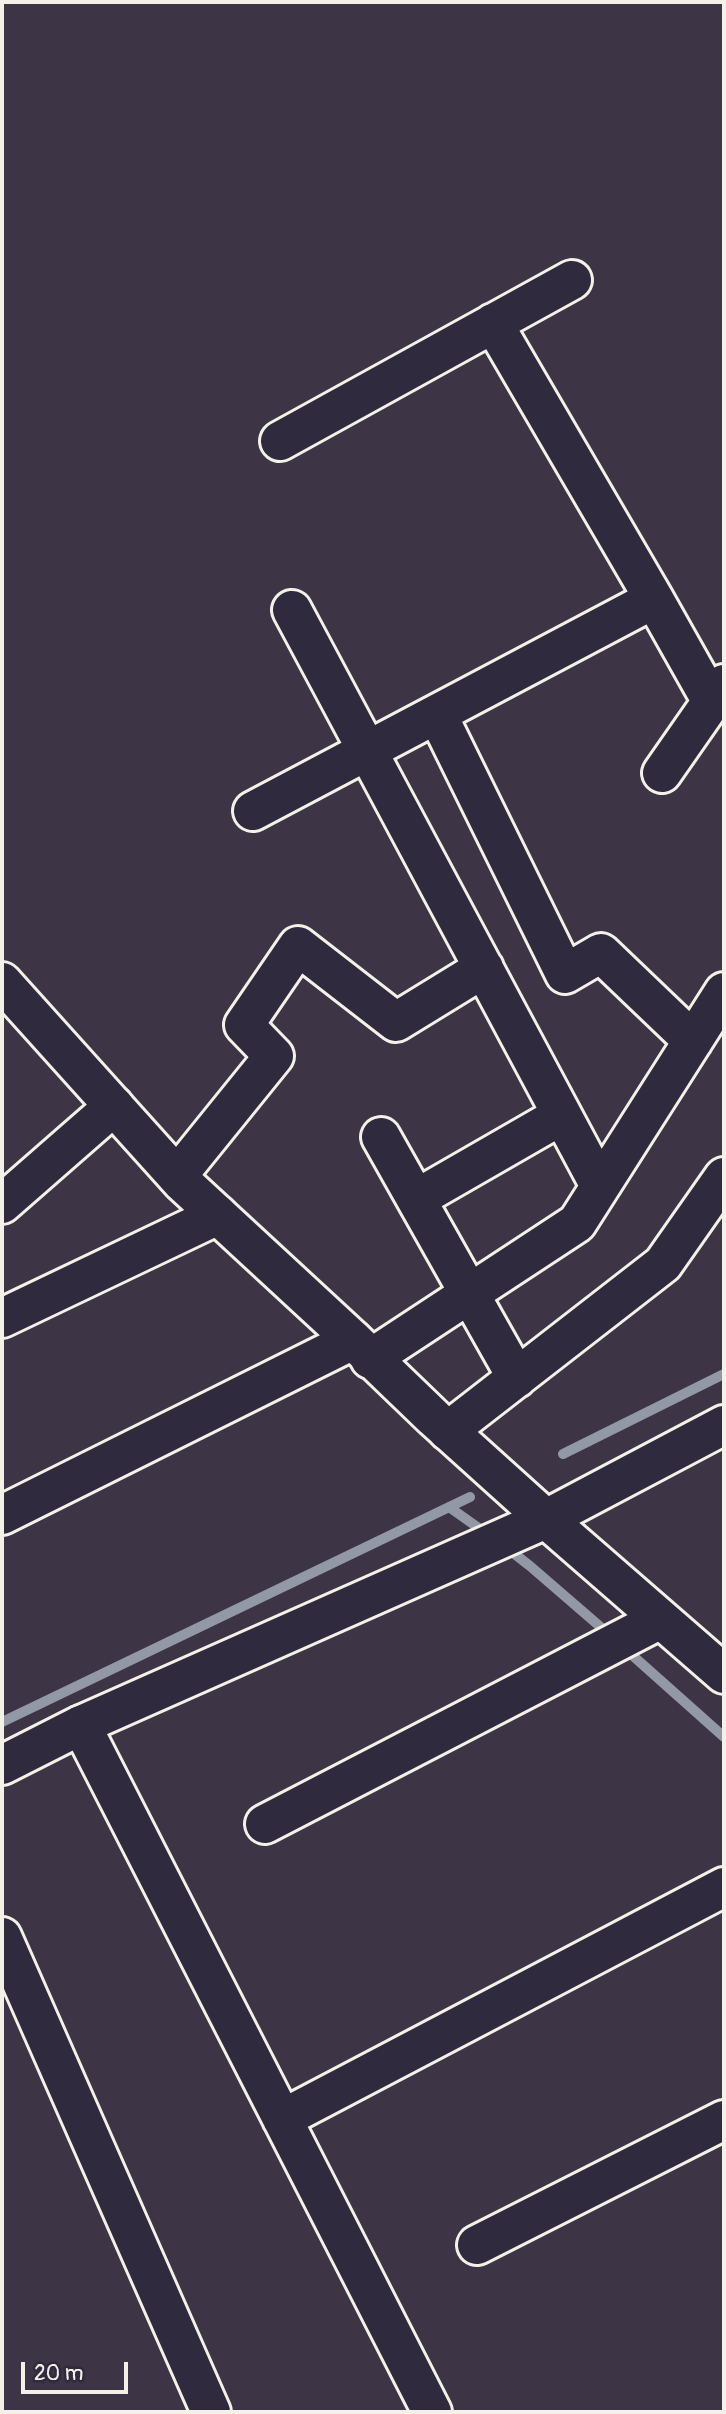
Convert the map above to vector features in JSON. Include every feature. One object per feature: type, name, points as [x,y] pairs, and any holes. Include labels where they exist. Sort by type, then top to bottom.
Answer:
[{"type":"street","points":[[280,441],[572,280]]},
{"type":"street","points":[[493,323],[654,599],[718,693],[663,773]]},
{"type":"street","points":[[253,811],[654,599]]},
{"type":"street","points":[[292,610],[600,1186]]},
{"type":"street","points":[[437,714],[565,974],[601,953],[693,1041]]},
{"type":"street","points":[[177,1176],[274,1056],[244,1025],[298,946],[396,1022],[484,968]]},
{"type":"street","points":[[2,982],[177,1176],[448,1431],[724,1674]]},
{"type":"street","points":[[2,1515],[362,1349],[470,1293],[577,1223],[724,992]]},
{"type":"street","points":[[2,1204],[114,1106]]},
{"type":"street","points":[[416,1199],[562,1115]]},
{"type":"street","points":[[381,1137],[517,1378]]},
{"type":"street","points":[[448,1431],[663,1265],[724,1177]]},
{"type":"street","points":[[2,1318],[218,1215]]},
{"type":"street","points":[[2,1765],[81,1725],[546,1519],[724,1425]]},
{"type":"street","points":[[265,1824],[662,1619]]},
{"type":"street","points":[[81,1725],[432,2412]]},
{"type":"street","points":[[282,2119],[724,1887]]},
{"type":"street","points":[[2,1937],[211,2412]]},
{"type":"street","points":[[477,2245],[724,2120]]},
{"type":"waterway","points":[[563,1454],[724,1374]]},
{"type":"waterway","points":[[2,1722],[470,1497]]},
{"type":"waterway","points":[[449,1507],[490,1536]]},
{"type":"waterway","points":[[503,1545],[611,1636]]},
{"type":"waterway","points":[[623,1647],[724,1737]]}]
